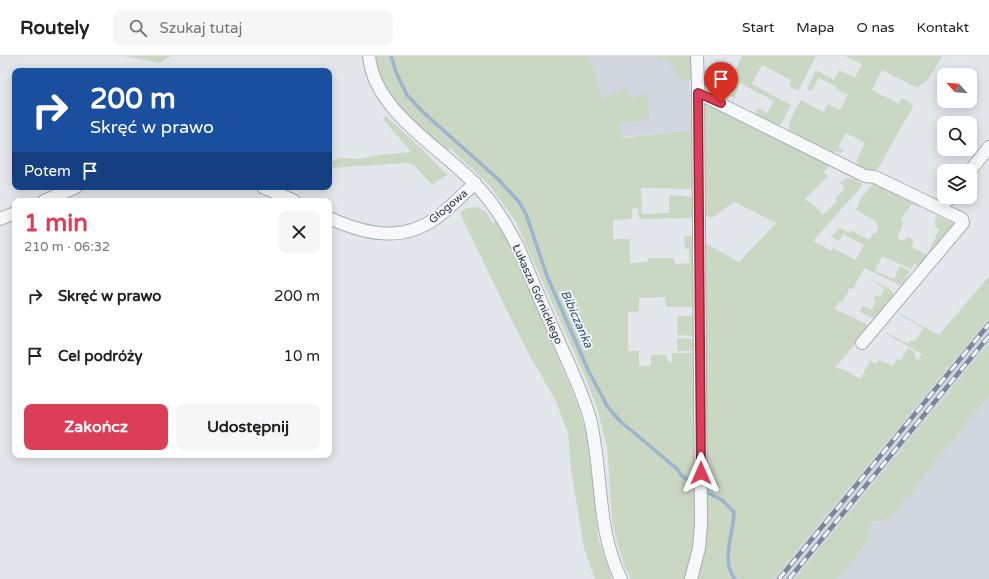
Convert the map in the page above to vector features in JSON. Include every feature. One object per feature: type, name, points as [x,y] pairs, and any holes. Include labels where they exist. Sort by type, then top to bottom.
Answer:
[{"type":"street","name":"Łukasza Górnickiego","points":[[369,56],[376,83],[383,95],[403,118],[475,183],[491,202],[509,229],[577,382],[589,418],[596,446],[603,516],[609,547],[621,579]]},
{"type":"street","points":[[691,579],[699,548],[701,498],[698,93],[696,56]]},
{"type":"street","points":[[698,93],[864,176],[875,177],[961,217],[963,223],[862,343]]},
{"type":"street","points":[[976,164],[989,148]]},
{"type":"street","name":"Głogowa","points":[[332,219],[357,230],[373,233],[388,234],[408,231],[435,219],[475,183]]},
{"type":"street","points":[[51,198],[69,190]]},
{"type":"street","points":[[270,190],[287,198]]},
{"type":"street","points":[[941,208],[944,204]]},
{"type":"street","points":[[0,219],[12,214]]},
{"type":"shaded area","points":[[585,56],[689,56],[691,130],[602,139]]},
{"type":"shaded area","points":[[989,318],[989,343],[795,579],[773,579]]},
{"type":"shaded area","points":[[989,395],[989,579],[836,579],[866,544],[872,522],[890,519]]},
{"type":"green space","points":[[124,56],[171,56],[160,63]]},
{"type":"green space","points":[[376,56],[587,56],[593,69],[602,99],[626,88],[632,99],[647,93],[649,119],[620,123],[622,138],[691,130],[690,92],[692,93],[694,189],[641,188],[642,214],[669,213],[669,195],[693,197],[693,218],[639,219],[638,208],[632,209],[632,219],[613,220],[613,239],[630,239],[630,263],[648,262],[648,258],[674,258],[675,264],[690,263],[689,249],[685,249],[684,236],[693,236],[694,307],[666,307],[665,297],[639,298],[639,311],[628,312],[628,351],[639,351],[639,366],[651,366],[651,355],[667,355],[667,361],[672,362],[672,353],[696,353],[698,533],[687,579],[631,579],[624,565],[612,520],[607,447],[597,408],[586,379],[516,222],[490,186],[450,148],[447,151],[399,107],[384,86],[379,75]]},
{"type":"green space","points":[[658,56],[692,56],[693,79],[683,80],[676,75],[668,58],[659,61]]},
{"type":"green space","points":[[742,56],[816,56],[798,91],[789,86],[791,80],[762,65],[752,84],[791,105],[781,124],[774,126],[754,116],[758,108],[767,113],[774,101],[740,83],[732,105],[734,98],[730,96],[726,102],[708,93],[713,66],[732,76]]},
{"type":"green space","points":[[845,56],[942,56],[927,81],[918,88],[882,70],[872,90],[899,104],[902,98],[914,105],[877,170],[867,173],[856,167],[858,163],[856,162],[865,143],[846,133],[838,147],[844,151],[840,153],[836,151],[831,153],[789,132],[789,124],[801,100],[823,112],[828,104],[840,110],[848,95],[836,89],[837,87],[819,78],[812,91],[807,89],[816,70],[834,80],[839,70],[855,78],[862,64]]},
{"type":"green space","points":[[711,103],[831,164],[824,172],[828,176],[805,199],[815,206],[823,215],[837,201],[835,198],[845,189],[840,182],[847,178],[857,179],[858,183],[861,182],[862,186],[813,241],[831,251],[833,248],[856,260],[864,245],[843,234],[839,241],[831,237],[840,228],[849,233],[851,230],[869,240],[873,233],[875,234],[879,227],[876,222],[856,210],[861,198],[873,184],[915,202],[921,208],[912,204],[900,220],[904,222],[897,238],[905,241],[907,237],[914,240],[911,247],[927,255],[939,229],[935,227],[935,219],[938,216],[957,225],[922,268],[914,264],[911,269],[882,256],[875,271],[894,279],[900,266],[910,271],[902,286],[864,268],[853,289],[850,288],[842,303],[839,301],[835,309],[870,326],[835,368],[843,369],[860,379],[870,361],[876,364],[879,360],[893,366],[897,359],[901,360],[908,348],[915,352],[915,357],[918,360],[922,354],[886,334],[887,333],[908,344],[911,340],[915,341],[923,328],[900,314],[939,335],[989,276],[989,318],[773,579],[694,579],[705,243],[739,262],[776,223],[734,202],[712,218],[705,215],[703,106]]},
{"type":"green space","points":[[386,116],[420,147],[447,175],[432,185],[414,165],[406,163],[332,168],[332,162],[340,158],[360,159],[380,155],[411,152],[383,119]]},
{"type":"green space","points":[[477,207],[486,212],[493,223],[497,221],[509,243],[576,400],[587,436],[598,538],[612,579],[595,579],[584,548],[571,470],[568,433],[554,397],[532,360],[460,213],[467,208]]},
{"type":"green space","points":[[869,278],[890,289],[893,294],[891,299],[885,304],[887,307],[881,314],[877,314],[873,318],[860,312],[862,306],[872,310],[876,301],[873,299],[875,295],[880,297],[885,289]]},
{"type":"green space","points":[[678,316],[695,316],[696,336],[677,335]]},
{"type":"green space","points":[[677,338],[693,339],[693,351],[677,351]]},
{"type":"green space","points":[[989,343],[989,395],[890,519],[872,522],[866,544],[836,579],[795,579]]},
{"type":"waterway","name":"Bibiczanka","points":[[391,56],[396,72],[407,95],[424,113],[498,179],[519,202],[526,214],[547,276],[589,372],[607,406],[620,421],[676,468],[682,476],[699,488]]},
{"type":"waterway","name":"Bibiczanka","points":[[704,491],[722,500],[734,512],[728,555],[731,572],[735,579]]},
{"type":"railway","points":[[779,579],[989,324]]},
{"type":"railway","points":[[789,579],[989,336]]},
{"type":"route","points":[[701,473],[698,93],[721,103]]}]
